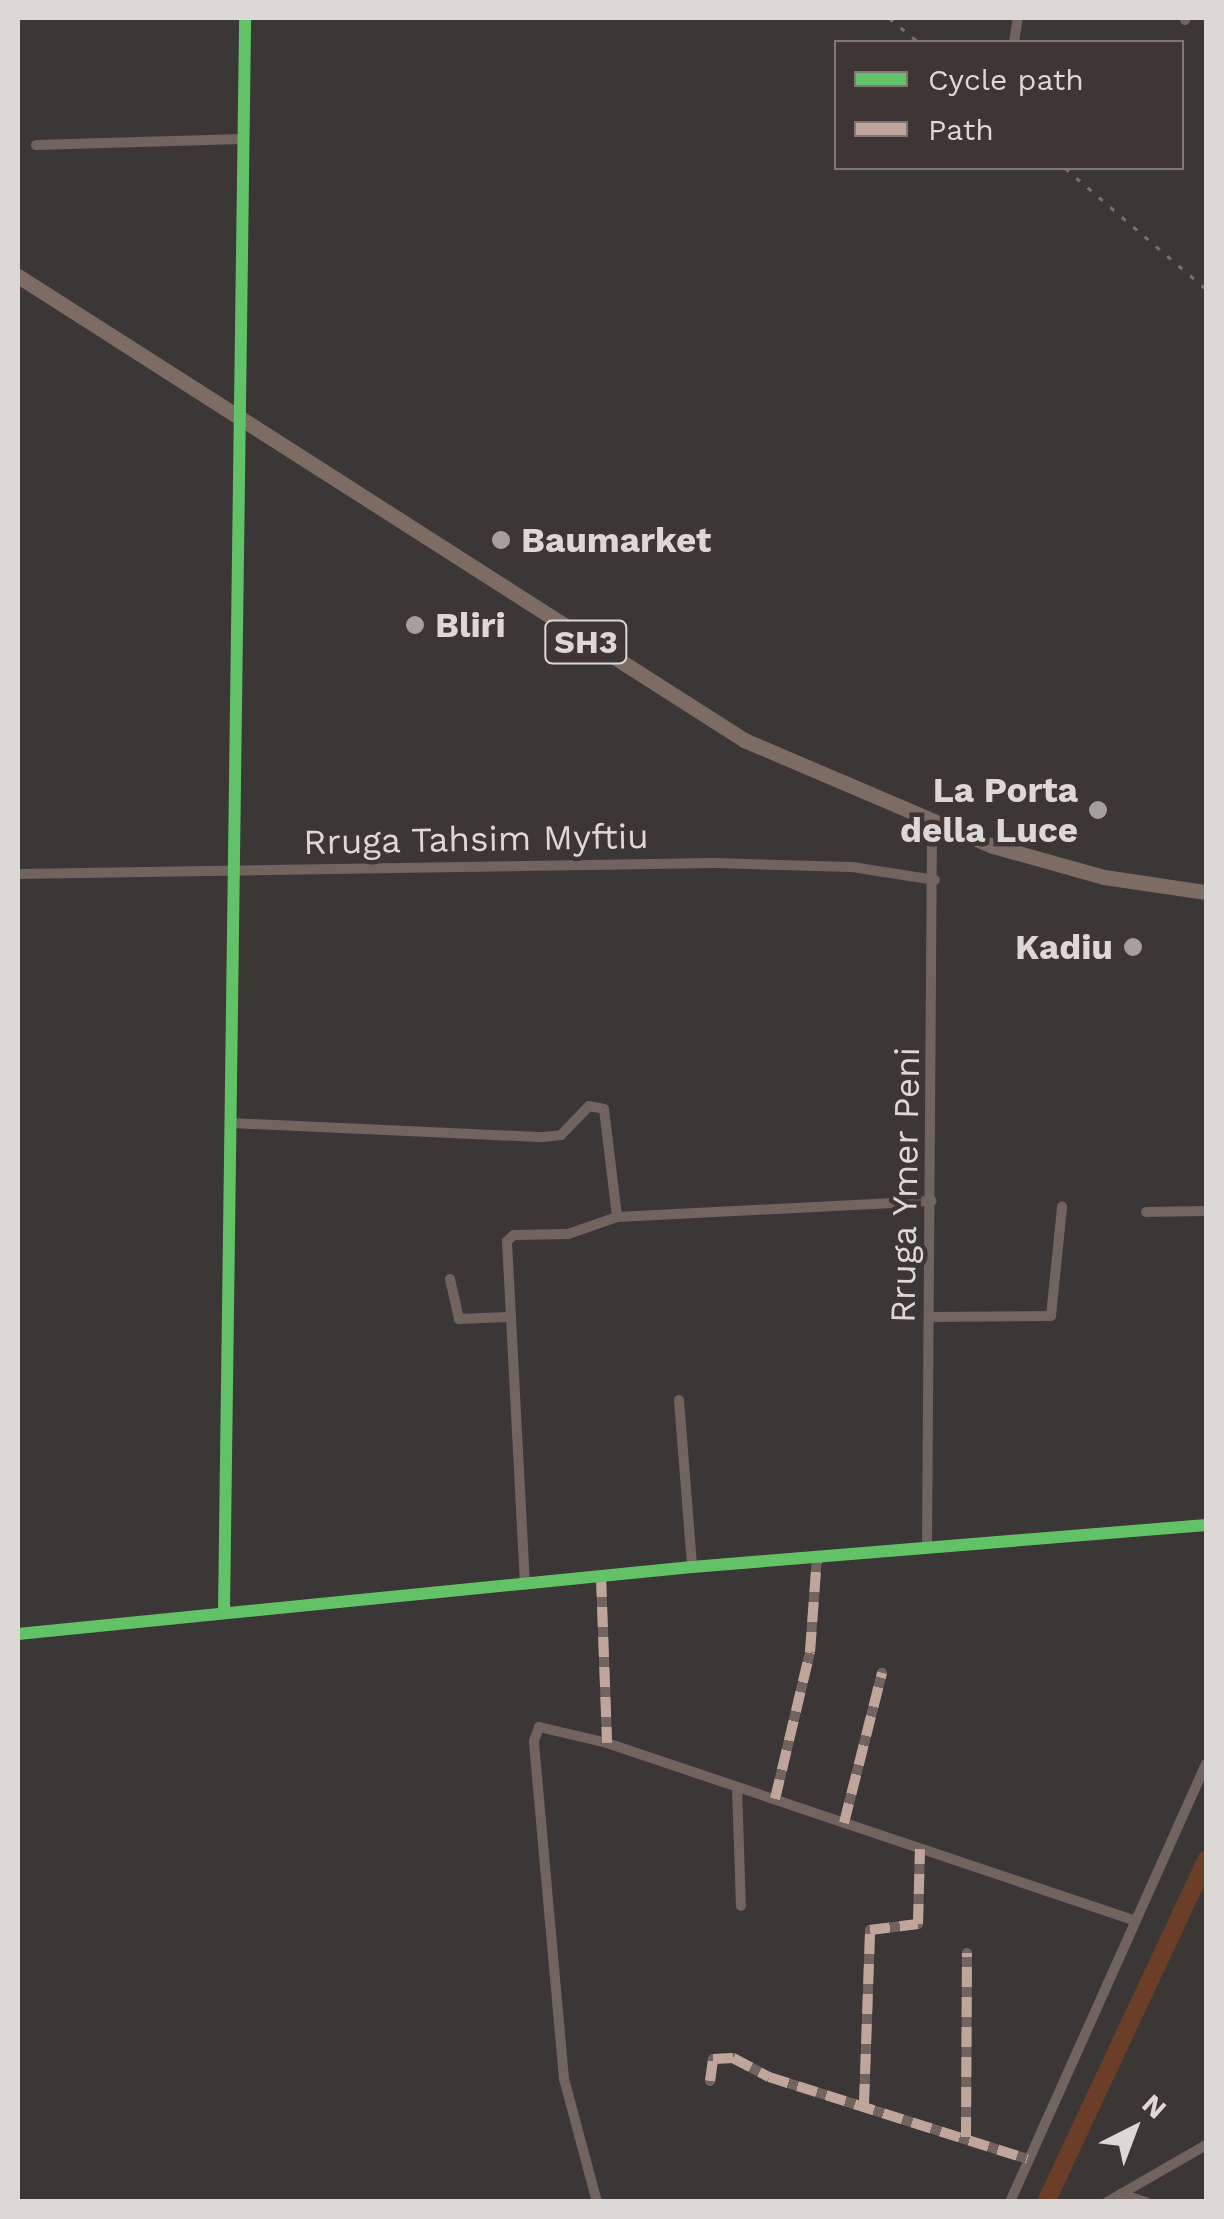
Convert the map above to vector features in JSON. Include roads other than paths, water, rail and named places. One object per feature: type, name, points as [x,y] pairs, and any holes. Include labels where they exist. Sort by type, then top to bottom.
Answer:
[{"type":"main road","name":"SH3","points":[[18,276],[719,727],[932,824],[1104,877],[1206,892]]},
{"type":"street","points":[[224,1610],[246,18]]},
{"type":"street","points":[[36,146],[242,140]]},
{"type":"street","name":"Rruga Ymer Peni","points":[[927,1547],[935,880],[932,824]]},
{"type":"street","name":"Rruga Tahsim Myftiu","points":[[18,874],[786,863],[935,880]]},
{"type":"street","points":[[231,1122],[544,1138],[561,1135],[589,1106],[604,1108],[610,1118],[618,1217]]},
{"type":"street","points":[[525,1584],[505,1251],[514,1235],[568,1234],[618,1217],[932,1201]]},
{"type":"street","points":[[929,1317],[1051,1316],[1062,1207]]},
{"type":"street","points":[[1146,1212],[1206,1211]]},
{"type":"street","points":[[450,1279],[459,1319],[508,1317]]},
{"type":"street","points":[[678,1400],[692,1567]]},
{"type":"street","points":[[18,1634],[224,1610],[692,1567],[1206,1525]]},
{"type":"street","points":[[774,1800],[810,1652],[816,1556]]},
{"type":"street","points":[[601,1577],[607,1743]]},
{"type":"street","points":[[844,1822],[882,1673]]},
{"type":"street","points":[[597,2202],[564,2079],[534,1741],[539,1727],[551,1726],[607,1743],[1133,1920]]},
{"type":"street","points":[[1010,2202],[1206,1764]]},
{"type":"street","points":[[737,1787],[741,1906]]},
{"type":"street","points":[[864,2104],[870,1930],[918,1924],[920,1850]]},
{"type":"street","points":[[966,2137],[967,1954]]},
{"type":"street","points":[[710,2081],[718,2056],[1027,2159]]},
{"type":"street","points":[[1108,2202],[1206,2145]]},
{"type":"street","points":[[1121,2194],[1146,2202]]},
{"type":"waterway","points":[[1046,2202],[1206,1860]]},
{"type":"railway","points":[[889,18],[916,40]]},
{"type":"railway","points":[[1067,170],[1206,289]]},
{"type":"place","name":"Baumarket","points":[[501,540]]},
{"type":"place","name":"Bliri","points":[[415,625]]},
{"type":"place","name":"La Porta della Luce","points":[[1098,810]]},
{"type":"place","name":"Kadiu","points":[[1133,947]]}]
